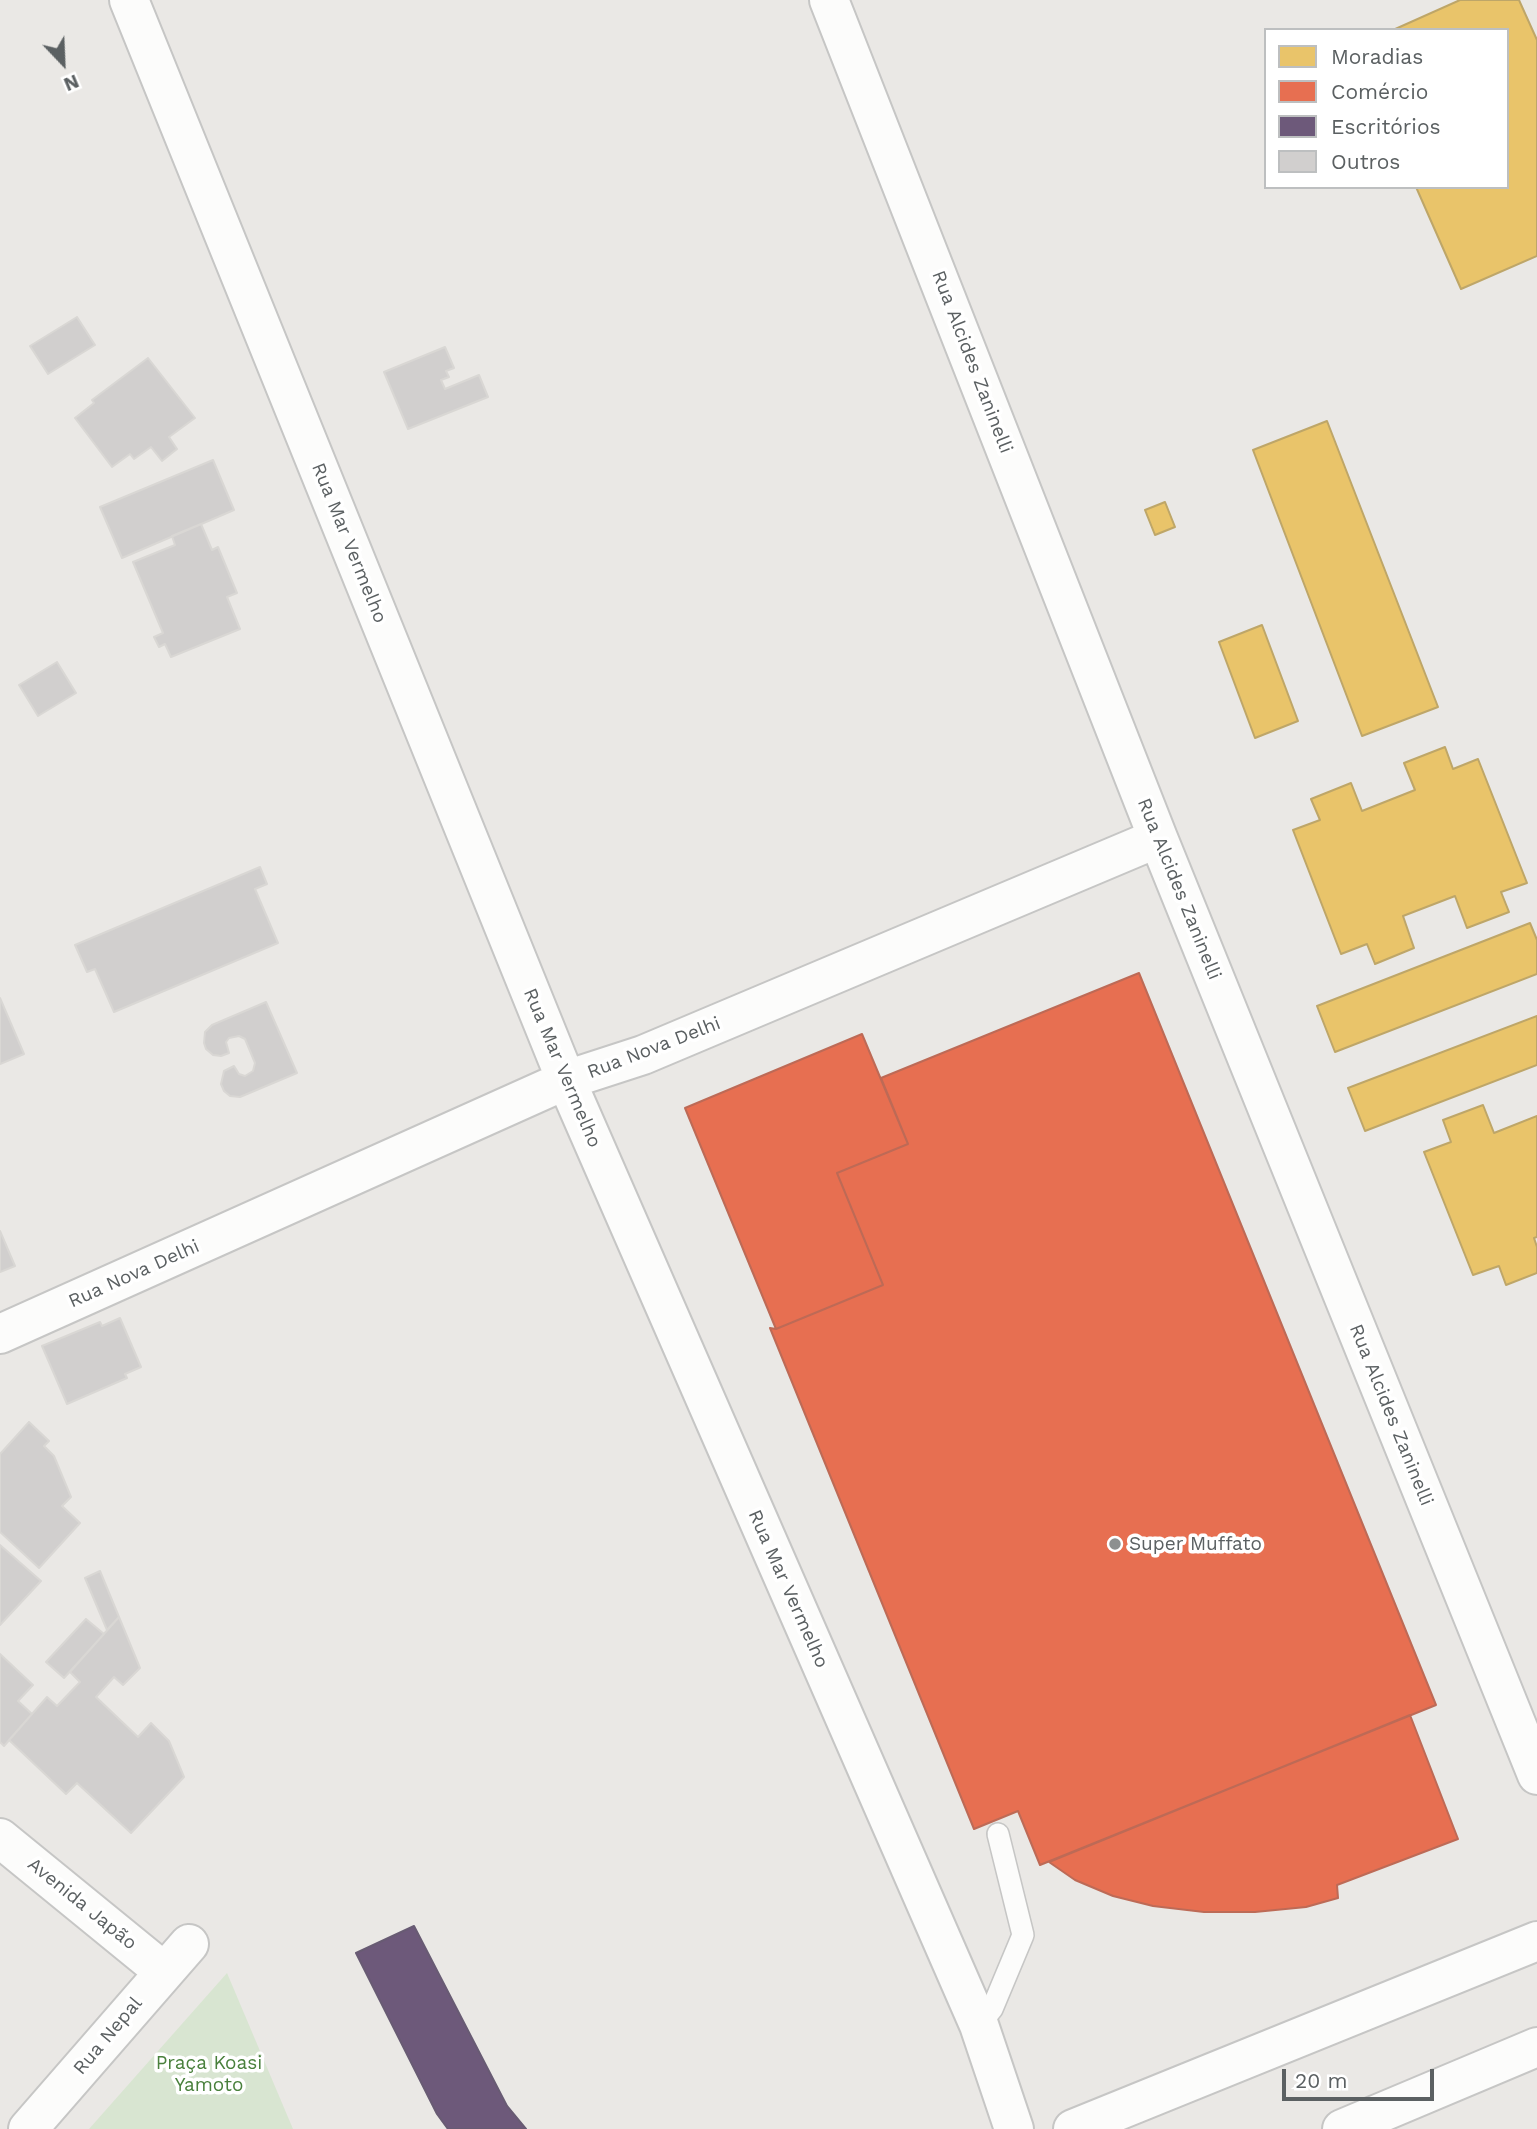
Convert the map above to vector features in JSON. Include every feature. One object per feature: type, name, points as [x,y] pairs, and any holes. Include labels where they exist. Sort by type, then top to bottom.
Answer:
[{"type":"street","name":"Rua Mar Vermelho","points":[[129,0],[566,1080],[979,2025],[1014,2129]]},
{"type":"street","name":"Rua Alcides Zaninelli","points":[[829,0],[1158,838],[1537,1775]]},
{"type":"street","name":"Rua Nova Delhi","points":[[0,1334],[566,1080],[643,1055],[1158,838]]},
{"type":"street","name":"Avenida Japão","points":[[0,1838],[163,1971]]},
{"type":"street","points":[[1073,2129],[1537,1941]]},
{"type":"street","name":"Rua Nepal","points":[[28,2129],[189,1944]]},
{"type":"street","points":[[1342,2129],[1537,2047]]},
{"type":"lane","points":[[979,2025],[992,2009],[1023,1935],[998,1834]]},
{"type":"green space","name":"Praça Koasi Yamoto","points":[[227,1973],[293,2129],[89,2129]]},
{"type":"building: Moradias","points":[[1460,0],[1519,0],[1537,40],[1537,256],[1461,289],[1417,189],[1509,189],[1509,28],[1397,28]]},
{"type":"building: Moradias","points":[[1327,421],[1438,707],[1362,736],[1253,450]]},
{"type":"building: Moradias","points":[[1165,502],[1175,527],[1155,535],[1145,510]]},
{"type":"building: Moradias","points":[[1262,625],[1298,721],[1255,738],[1219,642]]},
{"type":"building: Moradias","points":[[1445,747],[1453,769],[1478,759],[1527,883],[1501,892],[1509,912],[1467,928],[1455,896],[1403,916],[1414,948],[1375,964],[1367,944],[1341,954],[1293,830],[1320,820],[1311,799],[1351,783],[1362,811],[1415,790],[1404,763]]},
{"type":"building: Moradias","points":[[1530,923],[1537,940],[1537,974],[1335,1052],[1317,1006]]},
{"type":"building: Moradias","points":[[1537,1016],[1537,1065],[1365,1131],[1348,1088]]},
{"type":"building: Moradias","points":[[1483,1105],[1494,1133],[1537,1116],[1537,1237],[1534,1238],[1537,1247],[1537,1273],[1506,1285],[1499,1266],[1473,1275],[1424,1152],[1451,1142],[1443,1120]]},
{"type":"building: Comércio","points":[[1139,973],[1436,1705],[1040,1865],[1018,1811],[974,1829],[770,1328],[776,1329],[883,1285],[837,1173],[908,1144],[881,1078]]},
{"type":"building: Comércio","points":[[862,1034],[908,1144],[837,1173],[883,1285],[776,1329],[685,1108]]},
{"type":"building: Comércio","points":[[1410,1715],[1458,1839],[1337,1885],[1338,1898],[1306,1907],[1255,1912],[1204,1912],[1153,1906],[1113,1896],[1075,1880],[1049,1862]]},
{"type":"building: Escritórios","points":[[414,1926],[507,2106],[526,2129],[448,2129],[437,2114],[356,1953]]},
{"type":"building: Outros","points":[[77,317],[95,345],[48,374],[30,346]]},
{"type":"building: Outros","points":[[445,347],[454,368],[446,371],[449,377],[441,380],[445,389],[479,375],[488,397],[408,429],[384,372]]},
{"type":"building: Outros","points":[[148,358],[195,418],[169,437],[177,449],[162,461],[151,447],[134,459],[130,454],[112,467],[75,418],[94,403],[92,400]]},
{"type":"building: Outros","points":[[213,460],[234,510],[122,558],[100,507]]},
{"type":"building: Outros","points":[[201,524],[212,550],[218,547],[237,593],[227,597],[240,629],[171,657],[165,644],[159,647],[154,637],[163,633],[133,562],[175,545],[172,536]]},
{"type":"building: Outros","points":[[57,662],[76,693],[38,716],[19,685]]},
{"type":"building: Outros","points":[[260,867],[267,884],[255,889],[278,943],[114,1012],[95,969],[87,972],[75,945]]},
{"type":"building: Outros","points":[[0,998],[24,1054],[0,1064]]},
{"type":"building: Outros","points":[[266,1002],[297,1073],[240,1097],[230,1096],[221,1084],[224,1071],[234,1066],[239,1074],[245,1076],[253,1071],[255,1063],[245,1039],[239,1036],[229,1038],[226,1042],[229,1053],[213,1055],[206,1049],[205,1032],[212,1025]]},
{"type":"building: Outros","points":[[0,1231],[15,1266],[0,1272]]},
{"type":"building: Outros","points":[[120,1318],[141,1367],[125,1374],[127,1378],[67,1404],[42,1346],[100,1322],[102,1326]]},
{"type":"building: Outros","points":[[29,1422],[49,1441],[44,1446],[54,1456],[71,1497],[62,1506],[80,1523],[39,1568],[0,1532],[0,1454]]},
{"type":"building: Outros","points":[[0,1545],[41,1581],[0,1625]]},
{"type":"building: Outros","points":[[100,1571],[119,1617],[107,1630],[85,1578]]},
{"type":"building: Outros","points":[[119,1617],[140,1668],[123,1685],[114,1677],[96,1697],[138,1737],[151,1723],[169,1741],[184,1777],[131,1833],[77,1783],[66,1794],[9,1740],[47,1697],[57,1706],[80,1682],[70,1672]]},
{"type":"building: Outros","points":[[86,1619],[104,1634],[64,1678],[46,1662]]},
{"type":"building: Outros","points":[[0,1654],[33,1685],[18,1701],[32,1714],[4,1746],[0,1742]]},
{"type":"place","name":"Super Muffato","points":[[1115,1544]]}]
